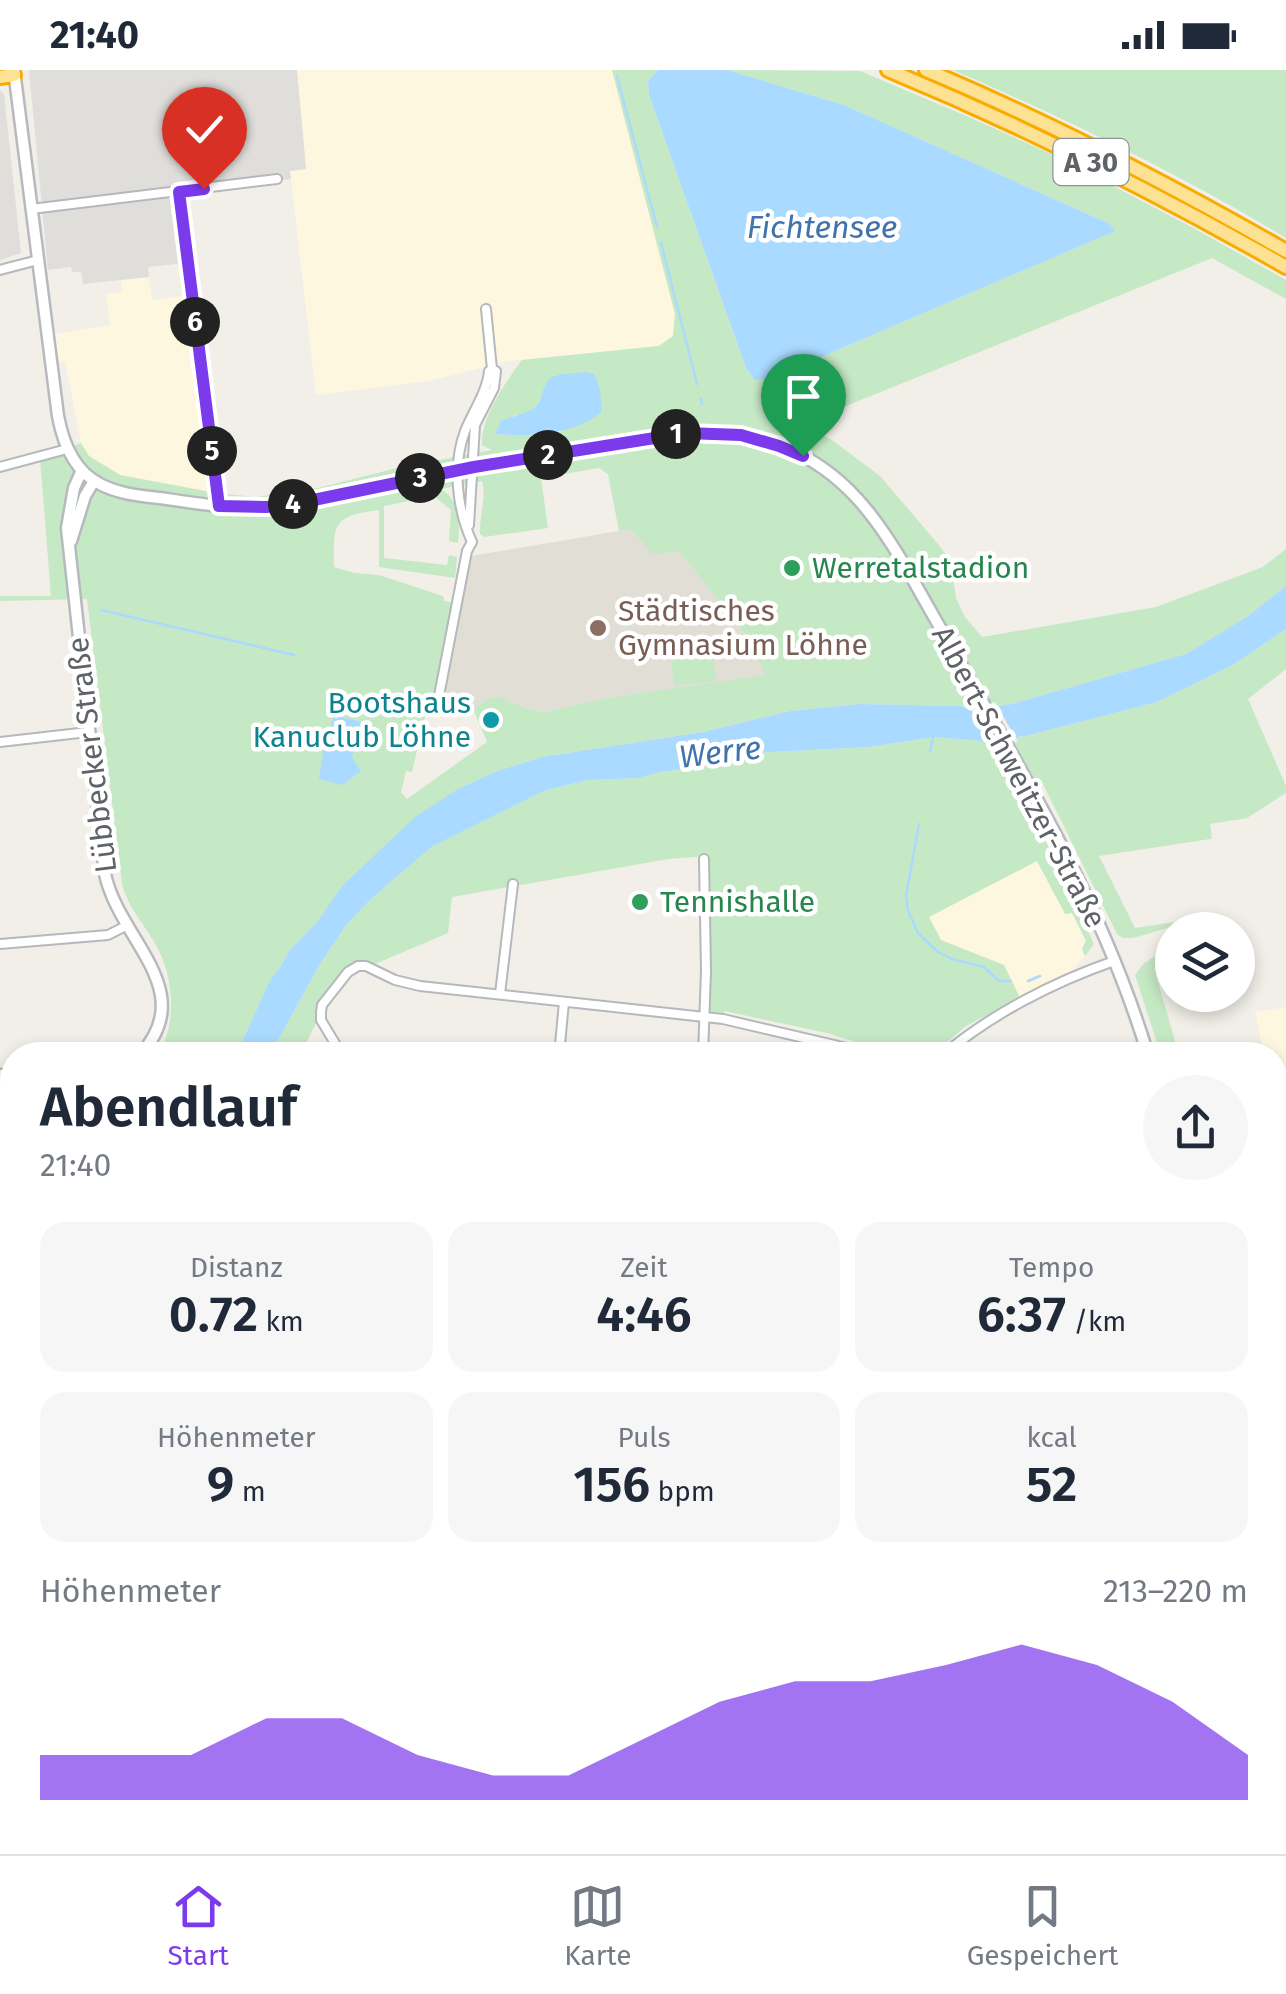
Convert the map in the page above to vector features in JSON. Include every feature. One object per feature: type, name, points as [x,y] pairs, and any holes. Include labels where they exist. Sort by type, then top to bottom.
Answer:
[{"type":"highway","name":"A 30","points":[[888,70],[1040,136],[1286,267]]},
{"type":"highway","name":"A 30","points":[[926,70],[1112,156],[1286,251]]},
{"type":"main road","points":[[9,74],[58,416],[67,449],[94,480]]},
{"type":"main road","name":"Albert-Schweitzer-Straße","points":[[94,480],[123,492],[219,506],[266,507],[675,434],[741,435],[803,456],[845,485],[876,519],[912,578],[1074,871],[1114,961],[1143,1042]]},
{"type":"main road","name":"Lübbecker Straße","points":[[82,470],[74,488],[67,528],[88,732],[111,896],[153,968],[162,996],[161,1018],[149,1042]]},
{"type":"main road","name":"Lübbecker Straße","points":[[69,556],[72,534],[94,480]]},
{"type":"street","points":[[31,210],[277,178]]},
{"type":"street","points":[[179,192],[219,506]]},
{"type":"street","points":[[0,270],[38,260]]},
{"type":"street","points":[[468,534],[475,425],[494,388],[496,371],[492,368],[486,309]]},
{"type":"street","points":[[437,706],[472,542],[457,471],[464,434],[492,368]]},
{"type":"street","points":[[0,467],[67,449]]},
{"type":"street","points":[[0,742],[88,732]]},
{"type":"street","points":[[704,859],[704,1042]]},
{"type":"street","points":[[500,994],[512,884]]},
{"type":"street","points":[[0,944],[108,935],[126,926]]},
{"type":"street","points":[[960,1042],[986,1023],[1046,991],[1114,961]]},
{"type":"street","points":[[334,1042],[321,1020],[322,1005],[348,972],[366,966],[395,980],[420,986],[705,1017],[822,1042]]},
{"type":"street","points":[[560,1042],[564,1002]]},
{"type":"shaded area","points":[[29,70],[297,70],[306,169],[290,171],[291,179],[177,190],[186,263],[148,267],[149,277],[83,284],[81,272],[72,272],[71,267],[48,270]]},
{"type":"shaded area","points":[[297,70],[612,70],[675,314],[673,336],[659,346],[509,361],[429,381],[316,395],[290,171],[306,168]]},
{"type":"shaded area","points":[[0,91],[4,94],[21,253],[0,260]]},
{"type":"shaded area","points":[[149,277],[152,300],[190,295],[216,493],[120,475],[89,456],[81,443],[65,361],[58,361],[54,334],[110,325],[106,294],[123,292],[121,280]]},
{"type":"shaded area","name":"Städtisches Gymnasium Löhne","points":[[631,529],[679,551],[751,642],[766,676],[601,699],[545,712],[527,709],[499,696],[473,709],[440,698],[471,556]]},
{"type":"shaded area","points":[[1037,861],[1065,913],[1072,912],[1086,941],[1082,949],[1085,956],[1069,973],[1020,998],[1004,965],[941,940],[929,917]]},
{"type":"shaded area","points":[[1286,1007],[1286,1042],[1261,1042],[1256,1012]]},
{"type":"green space","points":[[612,70],[658,70],[648,81],[649,95],[746,368],[755,379],[770,379],[1114,231],[1110,224],[844,105],[727,70],[860,71],[1058,157],[1197,230],[1286,280],[1286,299],[1212,258],[846,406],[807,427],[832,440],[880,476],[938,544],[950,560],[956,598],[965,617],[982,637],[1156,607],[1263,567],[1286,549],[1286,586],[1248,616],[1186,654],[1012,704],[970,710],[961,706],[859,704],[790,711],[703,732],[542,757],[497,771],[458,789],[342,886],[270,980],[242,1042],[164,1042],[171,1015],[170,987],[163,959],[122,884],[87,599],[0,601],[0,596],[51,596],[40,459],[81,443],[89,456],[120,475],[256,497],[318,488],[492,450],[482,445],[485,424],[522,360],[659,346],[673,336],[675,314]],"holes":[[[545,386],[561,432],[509,435],[495,434],[513,416],[526,414],[536,406]],[[599,468],[608,474],[619,531],[631,529],[653,554],[679,551],[751,642],[765,675],[601,699],[545,712],[527,709],[499,696],[491,697],[473,709],[487,742],[407,799],[401,792],[406,771],[412,772],[427,707],[440,698],[461,604],[379,575],[334,567],[334,540],[339,524],[352,515],[379,510],[379,567],[455,578],[457,557],[449,555],[447,565],[384,558],[384,506],[434,496],[451,510],[449,541],[458,543],[455,506],[441,489],[482,481],[480,534],[484,537],[548,528],[541,478]]]},
{"type":"green space","points":[[953,70],[1286,70],[1286,238],[1122,148]]},
{"type":"green space","points":[[1286,629],[1286,669],[1248,699],[1286,793],[1247,818],[1210,824],[1210,839],[1099,856],[1135,928],[1155,925],[1155,932],[1123,938],[1117,934],[1042,782],[1018,791],[1094,944],[1085,956],[1082,949],[1086,941],[1072,913],[1065,914],[1037,861],[929,917],[941,940],[1004,965],[1020,998],[966,1026],[947,1042],[855,1042],[725,1011],[709,1011],[706,856],[668,859],[452,897],[448,933],[362,967],[329,999],[307,1042],[277,1042],[320,964],[347,924],[371,899],[430,847],[546,790],[589,780],[639,778],[713,765],[753,753],[870,747],[934,737],[981,741],[1026,736],[1157,702],[1233,665]]},
{"type":"green space","points":[[713,653],[716,681],[674,686],[671,658]]},
{"type":"green space","points":[[1155,956],[1155,1012],[1167,1012],[1175,1042],[1157,1042],[1135,975]]},
{"type":"water","name":"Fichtensee","points":[[658,70],[727,70],[844,105],[1110,224],[1115,231],[770,379],[755,380],[746,368],[649,95],[648,81]]},
{"type":"water","points":[[585,372],[594,374],[601,397],[601,412],[590,420],[551,433],[495,434],[501,421],[537,405],[550,379]]},
{"type":"water","name":"Werre","points":[[1286,586],[1286,629],[1233,665],[1157,702],[1026,736],[981,741],[934,737],[870,747],[753,753],[713,765],[639,778],[589,780],[546,790],[431,847],[347,924],[277,1042],[242,1042],[270,980],[342,886],[415,817],[458,789],[497,771],[542,757],[703,732],[790,711],[859,704],[961,706],[970,710],[1012,704],[1186,654],[1248,616]]},
{"type":"water","points":[[334,715],[369,724],[364,743],[355,742],[352,757],[361,771],[342,785],[319,779]]},
{"type":"pier","points":[[995,702],[1018,742],[991,745],[968,704]]},
{"type":"waterway","points":[[617,76],[657,227]]},
{"type":"waterway","points":[[661,243],[697,384]]},
{"type":"waterway","points":[[701,399],[702,404]]},
{"type":"waterway","points":[[101,610],[294,655]]},
{"type":"waterway","points":[[930,751],[933,737]]},
{"type":"waterway","points":[[919,824],[906,896],[918,933],[938,952],[984,967],[999,981],[1011,981]]},
{"type":"waterway","points":[[1028,981],[1040,976]]},
{"type":"place","name":"Werretalstadion","points":[[792,568]]},
{"type":"place","name":"Städtisches Gymnasium Löhne","points":[[598,628]]},
{"type":"place","name":"Bootshaus Kanuclub Löhne","points":[[491,720]]},
{"type":"place","name":"Tennishalle","points":[[640,902]]},
{"type":"route","points":[[204,189],[179,192],[219,506],[294,504],[474,467],[686,433],[741,435],[803,456]]}]
